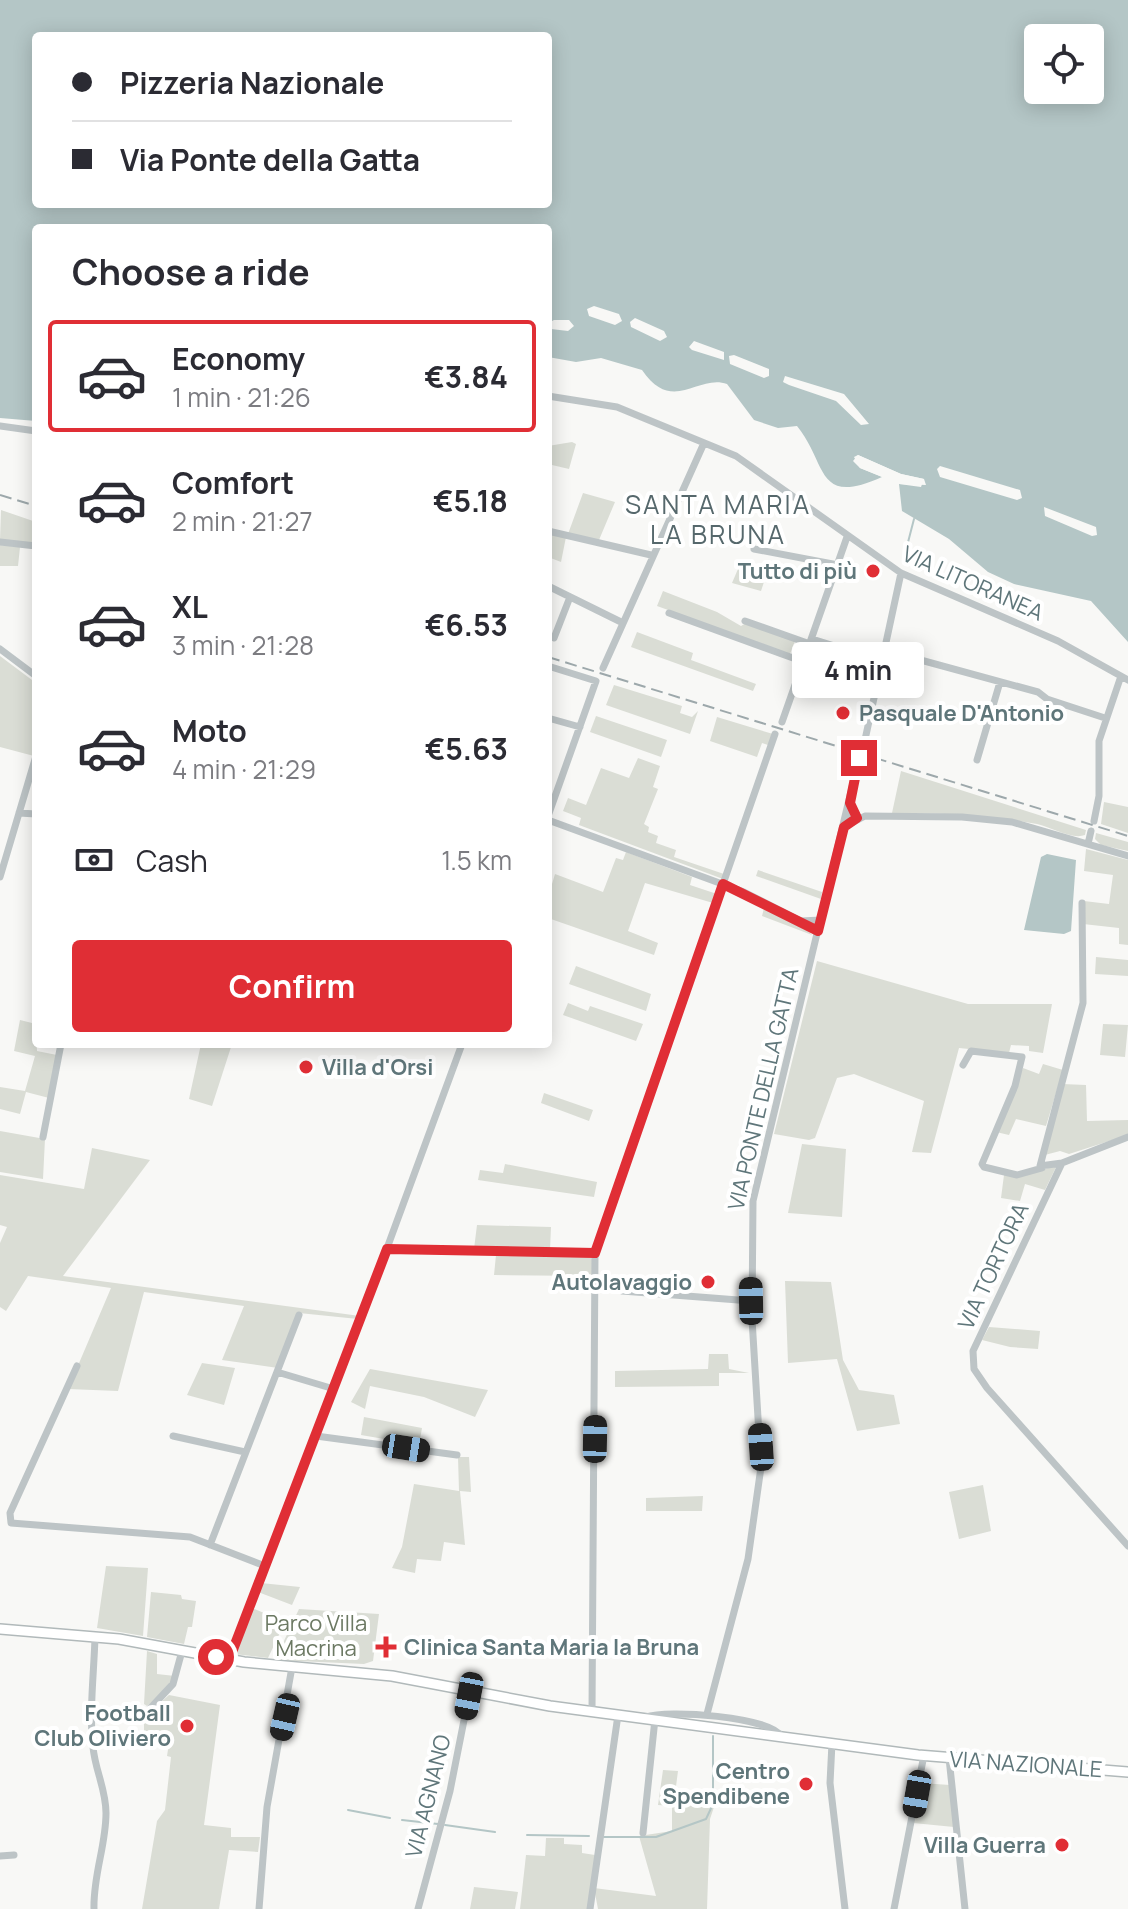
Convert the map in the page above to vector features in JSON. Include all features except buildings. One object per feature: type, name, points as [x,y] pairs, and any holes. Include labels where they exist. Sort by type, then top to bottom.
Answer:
[{"type":"main road","name":"VIA NAZIONALE","points":[[0,1629],[95,1637],[229,1660],[392,1676],[592,1712],[924,1755],[1128,1772]]},
{"type":"street","name":"VIA LITORANEA","points":[[552,397],[613,406],[752,465],[847,537],[901,573],[1058,641],[1125,678]]},
{"type":"street","points":[[0,426],[32,430]]},
{"type":"street","points":[[603,668],[651,555],[704,443]]},
{"type":"street","points":[[552,532],[651,555]]},
{"type":"street","points":[[782,722],[847,537]]},
{"type":"street","points":[[0,542],[32,546]]},
{"type":"street","points":[[754,549],[838,565]]},
{"type":"street","points":[[863,749],[901,573]]},
{"type":"street","points":[[552,588],[621,622]]},
{"type":"street","points":[[554,638],[570,597]]},
{"type":"street","points":[[669,613],[804,662]]},
{"type":"street","points":[[745,621],[857,653],[870,647],[884,650],[1038,692],[1047,699],[1105,718]]},
{"type":"street","points":[[0,649],[32,673]]},
{"type":"street","points":[[552,667],[596,681],[552,807]]},
{"type":"street","points":[[1094,821],[1099,796],[1097,749],[1105,718],[1125,678]]},
{"type":"street","points":[[977,760],[1000,682]]},
{"type":"street","points":[[552,719],[580,727]]},
{"type":"street","points":[[592,1712],[595,1253],[775,734]]},
{"type":"street","points":[[859,758],[850,803],[852,815],[962,817],[1012,822],[1128,856]]},
{"type":"street","points":[[0,877],[32,769]]},
{"type":"street","points":[[19,813],[32,814]]},
{"type":"street","name":"VIA PONTE DELLA GATTA","points":[[707,1714],[748,1559],[760,1485],[751,1301],[753,1201],[844,827],[852,815]]},
{"type":"street","points":[[552,820],[723,884],[818,931]]},
{"type":"street","points":[[1088,844],[1091,831]]},
{"type":"street","points":[[1042,1168],[1040,1155],[1083,1003],[1082,903]]},
{"type":"street","points":[[801,921],[821,920]]},
{"type":"street","points":[[43,1137],[60,1048]]},
{"type":"street","points":[[229,1660],[461,1048]]},
{"type":"street","points":[[963,1065],[971,1051],[1022,1057],[1015,1086],[982,1164],[984,1167],[1017,1175],[1062,1163],[1128,1137]]},
{"type":"street","name":"VIA TORTORA","points":[[1062,1163],[973,1351],[972,1362],[987,1388],[1128,1546]]},
{"type":"street","points":[[387,1249],[595,1253]]},
{"type":"street","points":[[596,1281],[622,1291],[751,1301]]},
{"type":"street","points":[[210,1545],[299,1315]]},
{"type":"street","points":[[77,1366],[9,1521],[190,1537],[265,1566]]},
{"type":"street","points":[[277,1372],[334,1389]]},
{"type":"street","points":[[173,1436],[245,1452]]},
{"type":"street","points":[[316,1436],[457,1455]]},
{"type":"street","points":[[94,1909],[96,1869],[106,1840],[106,1791],[92,1744],[95,1637]]},
{"type":"street","points":[[144,1715],[173,1684],[182,1651]]},
{"type":"street","points":[[259,1909],[267,1807],[292,1667]]},
{"type":"street","name":"VIA AGNANO","points":[[418,1909],[447,1805],[470,1690]]},
{"type":"street","name":"VIA NAZIONALE","points":[[650,1719],[660,1712],[707,1714],[771,1726],[781,1736]]},
{"type":"street","points":[[590,1909],[618,1715]]},
{"type":"street","points":[[643,1833],[650,1719]]},
{"type":"street","points":[[832,1743],[830,1783],[845,1909]]},
{"type":"street","points":[[894,1909],[924,1755]]},
{"type":"street","points":[[949,1758],[965,1909]]},
{"type":"street","points":[[0,1856],[14,1855]]},
{"type":"green space","points":[[576,444],[569,469],[552,465],[552,445]]},
{"type":"green space","points":[[583,493],[615,502],[599,540],[568,534]]},
{"type":"green space","points":[[1,510],[32,521],[32,544],[0,540]]},
{"type":"green space","points":[[552,534],[566,537],[561,562],[552,559]]},
{"type":"green space","points":[[0,545],[20,547],[18,566],[0,566]]},
{"type":"green space","points":[[738,569],[766,576],[761,591],[732,583]]},
{"type":"green space","points":[[663,591],[717,612],[741,626],[746,623],[795,641],[790,654],[657,606]]},
{"type":"green space","points":[[637,632],[693,653],[691,660],[756,684],[753,691],[631,647]]},
{"type":"green space","points":[[0,656],[32,680],[32,755],[0,747]]},
{"type":"green space","points":[[614,685],[682,706],[680,713],[692,717],[698,711],[690,734],[606,705]]},
{"type":"green space","points":[[596,716],[667,740],[661,757],[590,732]]},
{"type":"green space","points":[[717,717],[773,734],[771,746],[762,743],[757,757],[710,741]]},
{"type":"green space","points":[[638,758],[660,766],[653,787],[658,789],[644,824],[649,827],[648,832],[658,836],[656,843],[676,850],[674,857],[724,874],[723,879],[579,825],[581,818],[563,811],[568,798],[586,805],[601,768],[629,778]]},
{"type":"green space","points":[[901,771],[1086,830],[1085,835],[1074,836],[1037,824],[1001,818],[892,813]]},
{"type":"green space","points":[[1104,802],[1128,807],[1128,833],[1101,824]]},
{"type":"green space","points":[[1096,833],[1128,842],[1128,851],[1101,845],[1095,839]]},
{"type":"green space","points":[[1086,849],[1128,860],[1128,945],[1119,944],[1119,928],[1083,924],[1084,901],[1109,904],[1113,875],[1084,871]]},
{"type":"green space","points":[[626,852],[692,877],[690,885],[717,894],[713,903],[645,883],[628,931],[658,943],[654,955],[552,919],[555,874],[603,892],[616,858],[623,860]]},
{"type":"green space","points":[[758,870],[822,892],[821,899],[756,876]]},
{"type":"green space","points":[[764,908],[803,925],[812,935],[762,916]]},
{"type":"green space","points":[[1096,957],[1128,960],[1128,976],[1095,974]]},
{"type":"green space","points":[[817,961],[968,1004],[1052,1004],[1043,1053],[1029,1051],[1029,1046],[1011,1045],[1009,1053],[959,1048],[931,1153],[912,1152],[924,1101],[854,1074],[837,1078],[815,1138],[809,1140],[774,1134]]},
{"type":"green space","points":[[576,966],[651,994],[646,1011],[569,984]]},
{"type":"green space","points":[[568,1003],[588,1011],[590,1006],[643,1024],[636,1041],[563,1015]]},
{"type":"green space","points":[[20,1020],[32,1023],[32,1048],[57,1055],[49,1098],[26,1092],[20,1114],[0,1109],[0,1087],[25,1091],[35,1056],[14,1051]]},
{"type":"green space","points":[[1103,1024],[1128,1025],[1125,1057],[1100,1055]]},
{"type":"green space","points":[[200,1048],[231,1048],[212,1106],[189,1099]]},
{"type":"green space","points":[[1043,1064],[1063,1070],[1046,1126],[1016,1119],[1009,1135],[996,1132],[1023,1068],[1039,1074]]},
{"type":"green space","points":[[1062,1084],[1086,1085],[1087,1121],[1128,1120],[1128,1135],[1069,1154],[1060,1151],[1041,1156]]},
{"type":"green space","points":[[544,1093],[593,1110],[589,1121],[541,1103]]},
{"type":"green space","points":[[0,1131],[45,1139],[43,1179],[0,1172]]},
{"type":"green space","points":[[802,1144],[846,1149],[842,1217],[788,1213]]},
{"type":"green space","points":[[92,1148],[150,1160],[63,1276],[360,1316],[358,1319],[299,1313],[278,1368],[222,1360],[244,1306],[144,1292],[118,1391],[68,1389],[111,1288],[28,1276],[6,1311],[0,1307],[0,1243],[7,1227],[0,1225],[0,1175],[84,1189]]},
{"type":"green space","points":[[505,1164],[597,1182],[594,1197],[478,1180],[480,1170],[503,1173]]},
{"type":"green space","points":[[1057,1165],[1045,1190],[1025,1184],[1020,1201],[1001,1198],[1004,1175],[1024,1176]]},
{"type":"green space","points":[[477,1225],[551,1227],[550,1250],[474,1249]]},
{"type":"green space","points":[[496,1255],[586,1256],[593,1259],[593,1276],[494,1275]]},
{"type":"green space","points":[[785,1281],[831,1282],[843,1360],[859,1390],[894,1395],[900,1424],[857,1431],[837,1359],[788,1363]]},
{"type":"green space","points":[[989,1327],[1040,1331],[1038,1349],[1010,1347],[982,1340]]},
{"type":"green space","points":[[709,1354],[728,1354],[729,1369],[749,1373],[719,1373],[719,1386],[615,1387],[615,1371],[708,1369]]},
{"type":"green space","points":[[202,1363],[235,1368],[224,1405],[187,1395]]},
{"type":"green space","points":[[370,1369],[488,1390],[475,1417],[424,1397],[370,1386],[365,1409],[351,1402]]},
{"type":"green space","points":[[364,1417],[422,1428],[419,1445],[361,1435]]},
{"type":"green space","points":[[458,1457],[469,1457],[471,1492],[460,1491],[465,1545],[444,1542],[441,1561],[417,1559],[415,1573],[392,1568],[402,1547],[414,1484],[459,1491]]},
{"type":"green space","points":[[983,1485],[991,1531],[959,1539],[949,1492]]},
{"type":"green space","points":[[703,1496],[702,1511],[646,1511],[646,1498]]},
{"type":"green space","points":[[106,1566],[148,1568],[143,1636],[97,1628]]},
{"type":"green space","points":[[261,1583],[300,1587],[292,1605],[258,1592]]},
{"type":"green space","points":[[151,1592],[181,1595],[182,1599],[196,1601],[192,1627],[188,1627],[184,1644],[147,1637]]},
{"type":"green space","points":[[252,1608],[285,1622],[268,1658],[234,1654]]},
{"type":"green space","name":"Parco Villa Macrina","points":[[299,1609],[379,1614],[373,1661],[364,1664],[275,1660]]},
{"type":"green space","points":[[147,1651],[157,1654],[157,1674],[175,1676],[163,1693],[147,1706],[144,1704]]},
{"type":"green space","points":[[169,1695],[220,1705],[204,1825],[231,1828],[231,1837],[260,1837],[258,1852],[229,1850],[219,1909],[142,1909],[157,1821],[165,1810],[171,1757],[167,1756],[169,1743],[144,1740],[144,1717]]},
{"type":"green space","points":[[663,1770],[678,1771],[674,1802],[714,1807],[710,1819],[707,1909],[598,1909],[594,1888],[656,1896],[639,1836],[672,1831],[672,1806],[658,1805]]},
{"type":"green space","points":[[921,1783],[950,1785],[954,1827],[913,1823]]},
{"type":"green space","points":[[546,1838],[564,1838],[564,1844],[582,1845],[582,1853],[595,1855],[588,1909],[520,1909],[526,1855],[545,1856]]},
{"type":"green space","points":[[474,1887],[518,1892],[515,1909],[470,1909]]},
{"type":"shaded area","points":[[0,0],[1128,0],[1128,642],[1091,601],[1014,584],[988,572],[949,539],[902,511],[899,484],[921,487],[924,479],[901,474],[858,455],[854,457],[860,468],[882,477],[860,485],[845,487],[834,484],[826,477],[797,426],[778,428],[754,420],[727,384],[716,382],[675,392],[653,383],[642,370],[601,358],[576,362],[552,358],[552,224],[32,224],[32,421],[0,418]]},
{"type":"shaded area","points":[[1047,854],[1076,860],[1071,931],[1064,934],[1024,930],[1041,857]]},
{"type":"pier","points":[[594,306],[619,314],[622,321],[615,325],[589,316],[587,309]]},
{"type":"pier","points":[[635,318],[664,331],[667,337],[660,341],[631,327],[630,322]]},
{"type":"pier","points":[[569,320],[574,326],[568,331],[552,329],[552,321]]},
{"type":"pier","points":[[694,341],[724,352],[724,360],[692,350],[689,347]]},
{"type":"pier","points":[[734,355],[769,369],[769,376],[764,378],[730,364],[729,356]]},
{"type":"pier","points":[[785,376],[844,394],[869,424],[861,425],[836,401],[783,382]]},
{"type":"pier","points":[[858,455],[901,474],[924,479],[926,485],[895,483],[899,480],[922,482],[899,478],[858,460],[884,473],[885,478],[860,468],[853,461]]},
{"type":"pier","points":[[940,466],[1020,490],[1022,498],[1017,500],[940,477],[937,469]]},
{"type":"pier","points":[[1044,507],[1096,527],[1097,535],[1092,536],[1045,516]]},
{"type":"waterway","points":[[906,550],[914,519]]},
{"type":"waterway","points":[[604,1837],[656,1837],[706,1819],[713,1804],[713,1736]]},
{"type":"waterway","points":[[348,1810],[390,1818]]},
{"type":"waterway","points":[[402,1820],[438,1824]]},
{"type":"waterway","points":[[445,1825],[495,1832]]},
{"type":"waterway","points":[[527,1835],[589,1836]]},
{"type":"railway","points":[[0,495],[32,505]]},
{"type":"railway","points":[[552,658],[1128,836]]},
{"type":"place","name":"Tutto di più","points":[[873,571]]},
{"type":"place","name":"Pasquale D'Antonio","points":[[843,713]]},
{"type":"place","name":"Villa d'Orsi","points":[[306,1067]]},
{"type":"place","name":"Autolavaggio","points":[[708,1282]]},
{"type":"place","name":"Clinica Santa Maria la Bruna","points":[[386,1647]]},
{"type":"place","name":"Football Club Oliviero","points":[[187,1726]]},
{"type":"place","name":"Centro Spendibene","points":[[806,1784]]},
{"type":"place","name":"Villa Guerra","points":[[1062,1845]]},
{"type":"district","name":"SANTA MARIA LA BRUNA","points":[[718,519]]},
{"type":"route","points":[[216,1657],[229,1660],[387,1249],[595,1253],[599,1232],[723,884],[818,931],[844,827],[857,818],[850,803],[859,758]]}]
